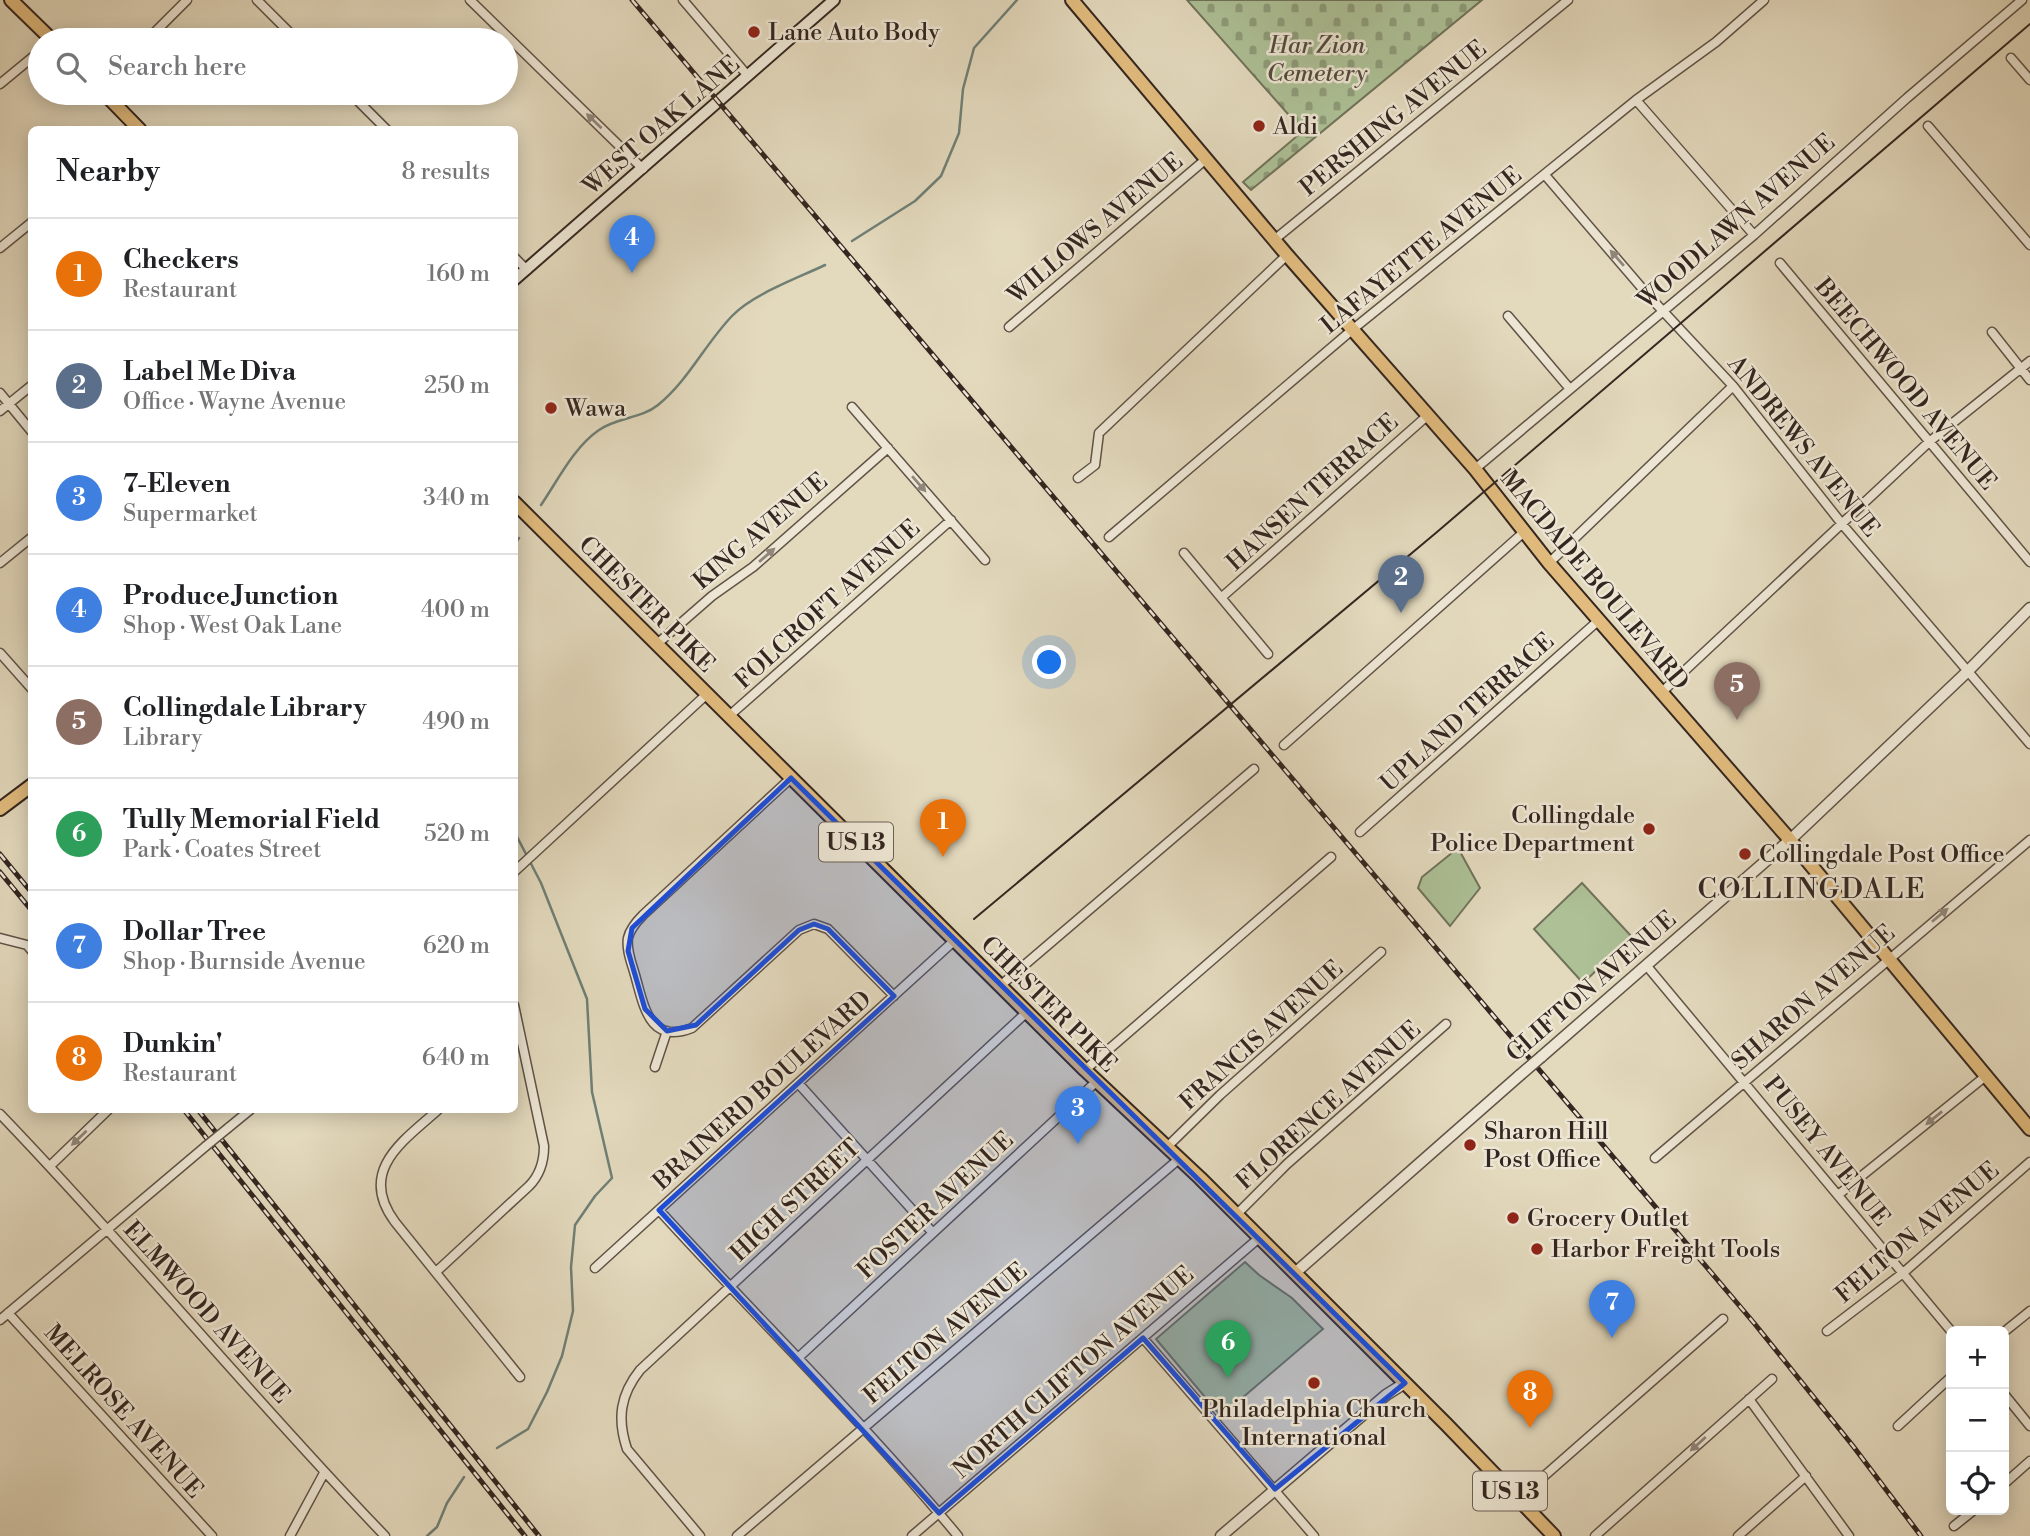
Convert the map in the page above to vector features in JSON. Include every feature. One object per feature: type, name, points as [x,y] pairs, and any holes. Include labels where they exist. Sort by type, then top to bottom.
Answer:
[{"type":"main road","points":[[11,0],[40,28]]},
{"type":"main road","name":"WEST OAK LANE","points":[[518,277],[834,0]]},
{"type":"main road","points":[[1072,0],[1206,159]]},
{"type":"main road","points":[[116,105],[136,126]]},
{"type":"main road","name":"MACDADE BOULEVARD","points":[[1206,159],[1475,469],[1549,563],[1790,840],[2030,1129]]},
{"type":"main road","name":"CHESTER PIKE","points":[[518,506],[1000,986],[1237,1215],[1554,1536]]},
{"type":"main road","points":[[0,809],[28,788]]},
{"type":"street","points":[[159,28],[187,0]]},
{"type":"street","points":[[257,0],[285,28]]},
{"type":"street","points":[[470,0],[499,28]]},
{"type":"street","points":[[683,0],[748,76]]},
{"type":"street","name":"PERSHING AVENUE","points":[[1274,240],[1568,0]]},
{"type":"street","name":"LAFAYETTE AVENUE","points":[[1109,537],[1352,330],[1636,100],[1716,42],[1764,0]]},
{"type":"street","name":"WOODLAWN AVENUE","points":[[1475,469],[1754,235],[1907,98],[2022,0]]},
{"type":"street","points":[[518,47],[643,169]]},
{"type":"street","points":[[2011,58],[2030,80]]},
{"type":"street","points":[[0,85],[28,61]]},
{"type":"street","points":[[1636,100],[1754,235]]},
{"type":"street","points":[[362,105],[383,126]]},
{"type":"street","points":[[1928,126],[2030,245]]},
{"type":"street","name":"WILLOWS AVENUE","points":[[1009,327],[1206,159]]},
{"type":"street","name":"ANDREWS AVENUE","points":[[1545,175],[1733,386],[1842,524],[2030,744]]},
{"type":"street","points":[[0,248],[28,225]]},
{"type":"street","points":[[1078,478],[1095,465],[1099,433],[1287,255]]},
{"type":"street","points":[[518,261],[527,270]]},
{"type":"street","name":"BEECHWOOD AVENUE","points":[[1780,263],[2030,562]]},
{"type":"street","points":[[1508,316],[1570,389]]},
{"type":"street","points":[[1992,332],[2030,380]]},
{"type":"street","points":[[1662,692],[1929,442],[2030,361]]},
{"type":"street","points":[[1549,563],[1733,386]]},
{"type":"street","points":[[0,411],[28,388]]},
{"type":"street","points":[[0,393],[28,427]]},
{"type":"street","points":[[852,408],[985,560]]},
{"type":"street","name":"HANSEN TERRACE","points":[[1222,597],[1427,416]]},
{"type":"street","name":"KING AVENUE","points":[[657,644],[712,596],[753,567],[888,448]]},
{"type":"street","name":"FOLCROFT AVENUE","points":[[729,716],[951,520]]},
{"type":"street","points":[[1284,746],[1524,531]]},
{"type":"street","points":[[0,564],[28,540]]},
{"type":"street","points":[[1184,553],[1268,654]]},
{"type":"street","name":"CLIFTON AVENUE","points":[[1295,1273],[1790,840],[1968,671],[2030,608]]},
{"type":"street","name":"UPLAND TERRACE","points":[[1360,832],[1600,620]]},
{"type":"street","points":[[0,653],[28,684]]},
{"type":"street","name":"FOLCROFT AVENUE","points":[[518,868],[707,694]]},
{"type":"street","points":[[1000,986],[1254,769]]},
{"type":"street","points":[[791,778],[639,919],[630,933],[628,951],[646,1013],[654,1025],[667,1031],[682,1031],[696,1025],[799,930],[814,924],[828,929],[894,996]]},
{"type":"street","name":"SHARON AVENUE","points":[[1655,1158],[2030,840]]},
{"type":"street","points":[[1086,1070],[1331,857]]},
{"type":"street","points":[[0,938],[28,946]]},
{"type":"street","name":"BRAINERD BOULEVARD","points":[[595,1268],[955,940]]},
{"type":"street","name":"FRANCIS AVENUE","points":[[1167,1147],[1220,1095],[1381,952]]},
{"type":"street","name":"PUSEY AVENUE","points":[[1646,965],[1947,1326]]},
{"type":"street","name":"HIGH STREET","points":[[700,1536],[627,1450],[622,1433],[622,1403],[631,1381],[729,1286],[1027,1012]]},
{"type":"street","name":"FLORENCE AVENUE","points":[[1237,1215],[1287,1164],[1446,1024]]},
{"type":"street","points":[[655,1067],[667,1031]]},
{"type":"street","points":[[436,1272],[528,1186],[539,1171],[544,1146],[518,1038]]},
{"type":"street","points":[[1838,1195],[1987,1075]]},
{"type":"street","name":"FOSTER AVENUE","points":[[799,1357],[1097,1081]]},
{"type":"street","points":[[798,1083],[933,1233]]},
{"type":"street","points":[[50,1166],[105,1113]]},
{"type":"street","points":[[0,1320],[246,1113]]},
{"type":"street","points":[[435,1113],[395,1148],[385,1163],[381,1181],[383,1199],[389,1214],[520,1377]]},
{"type":"street","name":"ELMWOOD AVENUE","points":[[0,1114],[108,1229],[324,1473],[385,1536]]},
{"type":"street","name":"FELTON AVENUE","points":[[737,1536],[1179,1158]]},
{"type":"street","name":"FELTON AVENUE","points":[[1827,1331],[1903,1273],[2030,1162]]},
{"type":"street","points":[[659,1210],[799,1357],[958,1536]]},
{"type":"street","name":"NORTH CLIFTON AVENUE","points":[[912,1536],[1259,1238]]},
{"type":"street","points":[[2009,1328],[2030,1311]]},
{"type":"street","name":"MELROSE AVENUE","points":[[8,1313],[212,1536]]},
{"type":"street","points":[[1518,1499],[1723,1319]]},
{"type":"street","points":[[1143,1338],[1314,1536]]},
{"type":"street","points":[[1595,1536],[1772,1379]]},
{"type":"street","points":[[1898,1426],[1946,1382]]},
{"type":"street","points":[[1221,1536],[1386,1395],[1405,1383]]},
{"type":"street","points":[[1749,1399],[1849,1536]]},
{"type":"street","points":[[2009,1400],[2030,1426]]},
{"type":"street","points":[[2009,1480],[2030,1461]]},
{"type":"street","points":[[290,1536],[324,1473]]},
{"type":"street","points":[[1738,1536],[1805,1476]]},
{"type":"street","points":[[1954,1527],[1968,1515]]},
{"type":"highlighted area","points":[[791,778],[1405,1383],[1275,1489],[1143,1338],[939,1513],[659,1210],[894,996],[828,929],[814,924],[799,930],[696,1025],[667,1031],[645,1009],[628,951],[632,928]]},
{"type":"green space","name":"Har Zion Cemetery","points":[[1187,0],[1482,0],[1251,190],[1243,182],[1303,131]]},
{"type":"green space","points":[[1458,848],[1480,888],[1450,926],[1418,888],[1422,877]]},
{"type":"green space","points":[[1582,883],[1632,937],[1583,983],[1534,929]]},
{"type":"green space","points":[[1245,1262],[1292,1298],[1323,1329],[1221,1416],[1156,1339]]},
{"type":"waterway","points":[[852,241],[915,201],[941,176],[959,133],[963,89],[974,48],[1017,0]]},
{"type":"waterway","points":[[541,505],[567,464],[590,437],[606,426],[644,413],[658,405],[678,385],[722,327],[741,308],[789,281],[825,265]]},
{"type":"waterway","points":[[497,1448],[528,1429],[547,1392],[562,1356],[573,1311],[571,1267],[575,1225],[595,1196],[612,1178],[592,1092],[587,999],[541,883],[518,839]]},
{"type":"waterway","points":[[427,1536],[437,1527],[447,1503],[464,1477]]},
{"type":"tram line","points":[[974,919],[1437,532],[2030,24]]},
{"type":"railway","points":[[632,0],[1754,1323],[1921,1536]]},
{"type":"railway","points":[[0,854],[28,888]]},
{"type":"railway","points":[[0,872],[28,906]]},
{"type":"railway","points":[[186,1113],[525,1536]]},
{"type":"railway","points":[[200,1113],[539,1536]]},
{"type":"place","name":"Lane Auto Body","points":[[754,32]]},
{"type":"place","name":"Aldi","points":[[1259,126]]},
{"type":"place","name":"Produce Junction","points":[[632,273]]},
{"type":"place","name":"Wawa","points":[[551,408]]},
{"type":"place","name":"Label Me Diva","points":[[1401,613]]},
{"type":"place","name":"Collingdale Library","points":[[1737,720]]},
{"type":"place","name":"Collingdale Police Department","points":[[1649,829]]},
{"type":"place","name":"Collingdale Post Office","points":[[1745,854]]},
{"type":"place","name":"Checkers","points":[[943,857]]},
{"type":"place","name":"7-Eleven","points":[[1078,1144]]},
{"type":"place","name":"Sharon Hill Post Office","points":[[1470,1145]]},
{"type":"place","name":"Grocery Outlet","points":[[1513,1218]]},
{"type":"place","name":"Harbor Freight Tools","points":[[1537,1249]]},
{"type":"place","name":"Dollar Tree","points":[[1612,1338]]},
{"type":"place","name":"Tully Memorial Field","points":[[1228,1378]]},
{"type":"place","name":"Philadelphia Church International","points":[[1314,1383]]},
{"type":"place","name":"Dunkin'","points":[[1530,1428]]},
{"type":"district","name":"COLLINGDALE","points":[[1812,888]]}]
